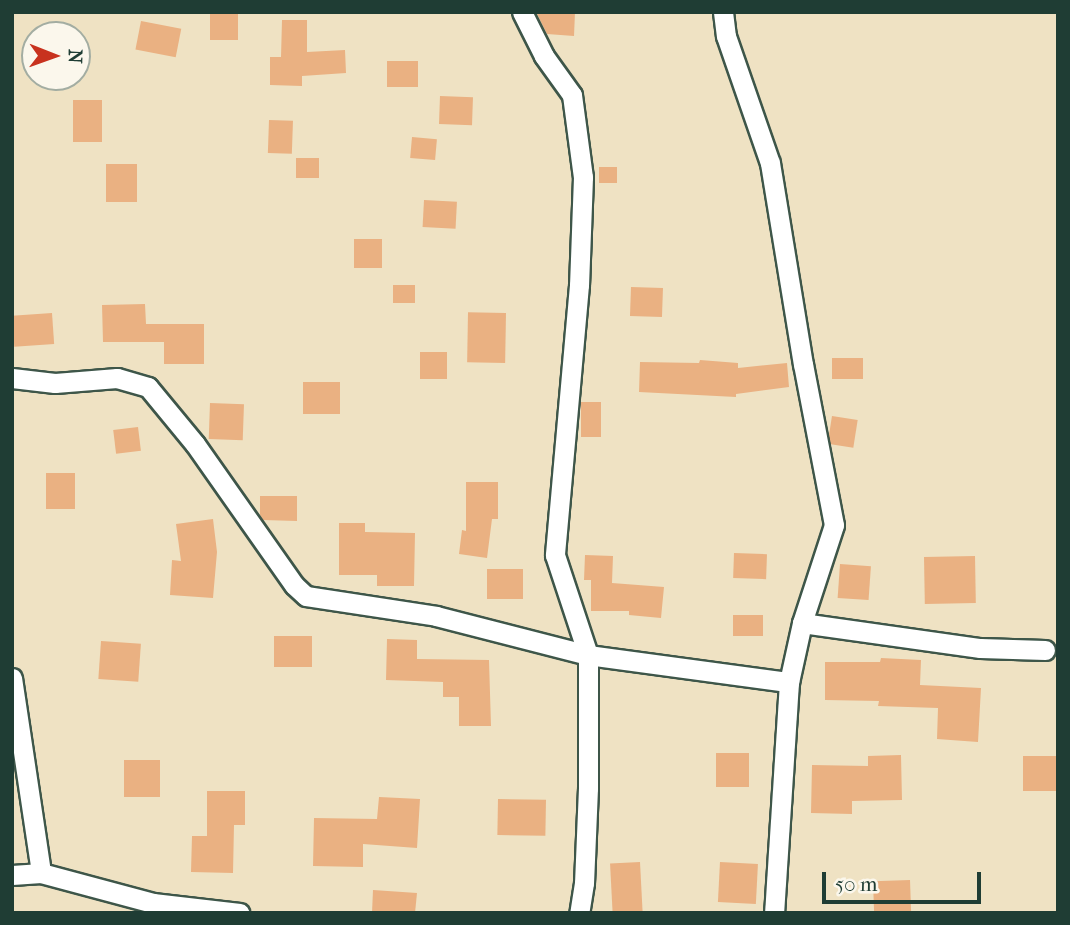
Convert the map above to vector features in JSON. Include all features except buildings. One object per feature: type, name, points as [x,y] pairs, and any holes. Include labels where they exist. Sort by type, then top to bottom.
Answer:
[{"type":"street","points":[[522,12],[544,56],[572,95],[583,177],[579,285],[555,555],[588,655],[588,788],[584,883],[579,913]]},
{"type":"street","points":[[723,12],[726,36],[770,163],[803,364],[834,526],[802,623],[789,682],[774,913]]},
{"type":"street","points":[[12,378],[55,383],[117,378],[148,387],[195,444],[294,585],[306,596],[375,604],[436,616],[588,655],[789,682]]},
{"type":"street","points":[[802,623],[980,648],[1045,650]]},
{"type":"street","points":[[12,678],[41,873]]},
{"type":"street","points":[[12,875],[41,873],[153,903],[239,913]]}]
